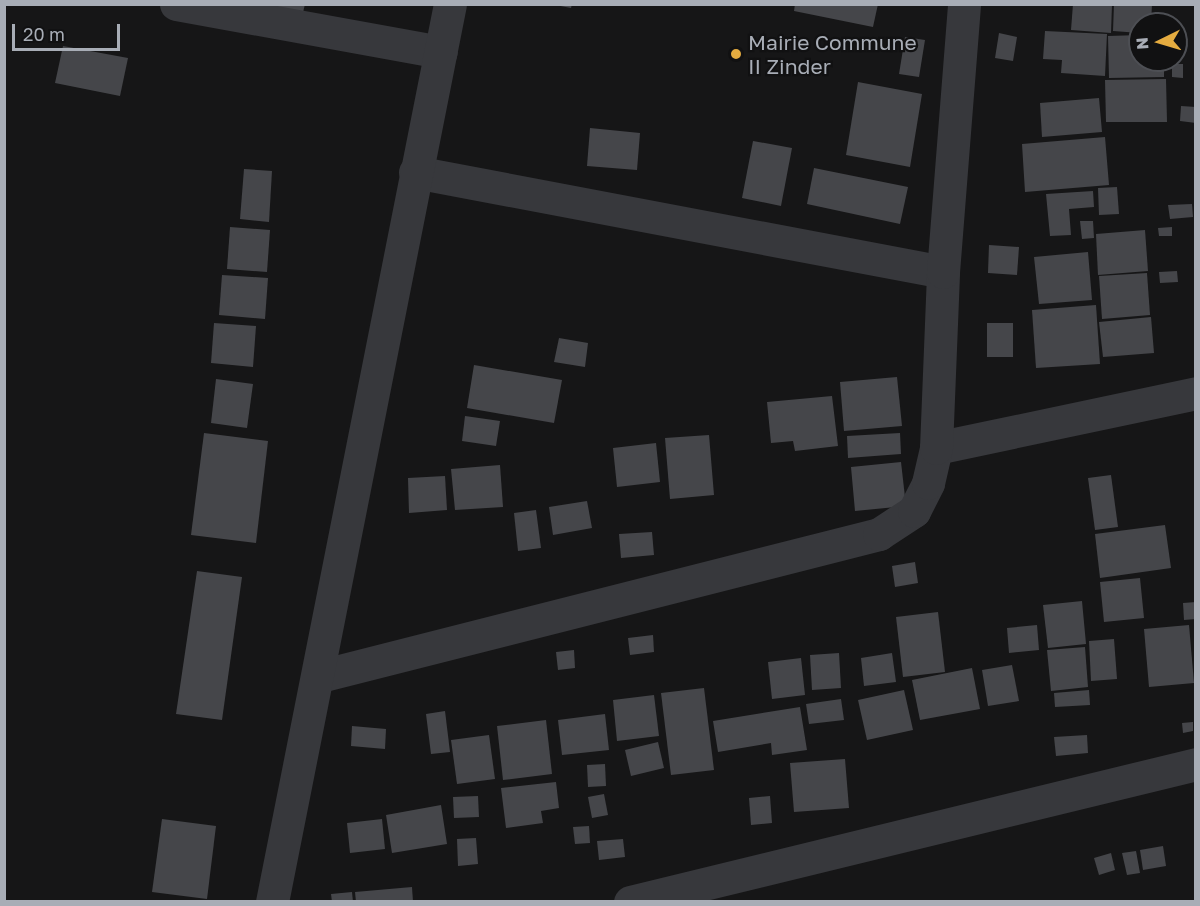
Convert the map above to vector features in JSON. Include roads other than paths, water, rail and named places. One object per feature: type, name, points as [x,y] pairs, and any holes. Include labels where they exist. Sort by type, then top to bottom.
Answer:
[{"type":"street","points":[[176,4],[441,52]]},
{"type":"street","points":[[272,902],[320,676],[415,172],[450,4]]},
{"type":"street","points":[[320,676],[879,534],[897,525],[921,501],[936,448],[943,272],[964,4]]},
{"type":"street","points":[[415,172],[943,272]]},
{"type":"street","points":[[936,448],[1196,393]]},
{"type":"street","points":[[630,902],[1196,764]]},
{"type":"place","name":"Mairie Commune II Zinder","points":[[736,54]]}]
